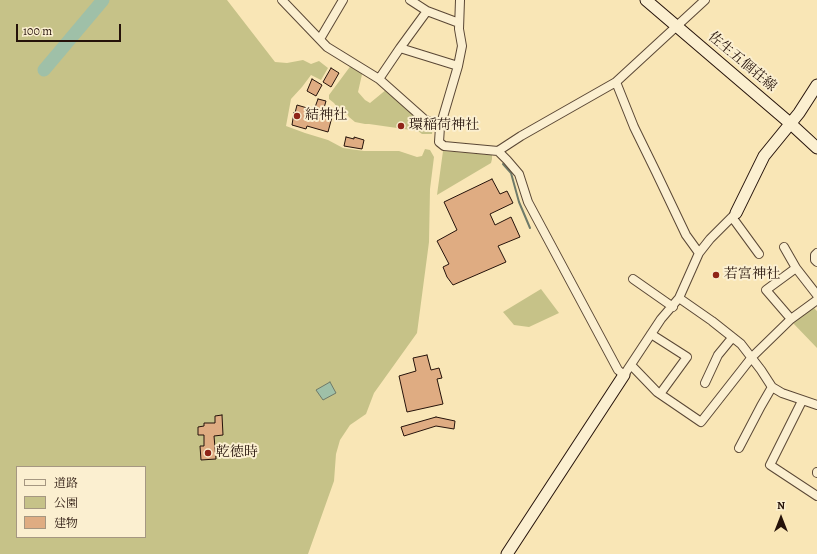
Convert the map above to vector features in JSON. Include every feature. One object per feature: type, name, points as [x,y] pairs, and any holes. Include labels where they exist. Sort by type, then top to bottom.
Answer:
[{"type":"street","points":[[282,0],[327,47],[379,79],[424,118],[440,127]]},
{"type":"street","points":[[320,39],[343,0]]},
{"type":"street","points":[[410,0],[427,12],[459,22]]},
{"type":"street","points":[[460,0],[459,29],[462,46],[458,66],[440,127],[439,142],[444,146],[498,151],[521,136],[616,82],[705,0]]},
{"type":"street","name":"佐生五個荘線","points":[[646,0],[817,148]]},
{"type":"street","points":[[379,79],[427,12]]},
{"type":"street","points":[[400,48],[458,66]]},
{"type":"street","points":[[616,82],[634,127],[686,235],[699,253]]},
{"type":"street","points":[[507,554],[661,319],[679,298],[699,253],[734,215],[764,156],[791,124],[817,85]]},
{"type":"street","points":[[498,151],[519,174],[528,202],[618,370],[624,375]]},
{"type":"street","points":[[734,215],[759,254]]},
{"type":"street","points":[[784,247],[796,268],[817,295]]},
{"type":"street","points":[[817,253],[815,255],[817,262]]},
{"type":"street","points":[[791,319],[766,290],[796,268]]},
{"type":"street","points":[[633,278],[672,306]]},
{"type":"street","points":[[679,298],[712,320],[740,344],[752,357],[772,387],[782,393],[817,405]]},
{"type":"street","points":[[631,365],[660,394],[701,422],[752,357],[791,319],[817,300]]},
{"type":"street","points":[[651,334],[687,357],[660,394]]},
{"type":"street","points":[[705,383],[718,355],[732,338]]},
{"type":"street","points":[[739,448],[772,387]]},
{"type":"street","points":[[802,401],[770,465],[817,496]]},
{"type":"green space","points":[[0,0],[227,0],[275,62],[287,63],[303,60],[311,64],[319,61],[328,68],[321,80],[311,75],[291,99],[286,126],[328,140],[343,148],[364,151],[399,151],[417,157],[422,156],[425,149],[430,150],[434,157],[430,189],[429,242],[417,333],[374,393],[366,414],[350,425],[340,440],[336,454],[334,481],[308,554],[0,554]]},
{"type":"green space","points":[[352,64],[363,70],[358,92],[365,100],[370,103],[387,89],[433,126],[432,134],[422,134],[418,131],[355,122],[346,112],[342,113],[329,99],[329,95]]},
{"type":"green space","points":[[443,151],[492,155],[492,159],[491,163],[437,195]]},
{"type":"green space","points":[[541,289],[559,313],[529,327],[514,325],[503,312]]},
{"type":"green space","points":[[814,308],[817,311],[817,348],[792,322]]},
{"type":"shaded area","points":[[330,382],[336,393],[323,400],[316,390]]},
{"type":"building","points":[[331,68],[339,73],[331,87],[323,82]]},
{"type":"building","points":[[312,79],[322,85],[316,96],[307,91]]},
{"type":"building","points":[[318,99],[326,101],[322,115],[332,117],[328,132],[307,126],[306,129],[292,125],[294,112],[295,113],[297,105],[314,110]]},
{"type":"building","points":[[346,137],[354,139],[354,137],[364,140],[362,149],[344,146]]},
{"type":"building","points":[[492,179],[500,194],[507,191],[513,203],[490,214],[495,225],[511,217],[520,237],[498,246],[506,262],[453,285],[447,277],[443,267],[449,264],[437,241],[457,230],[444,202]]},
{"type":"building","points":[[427,355],[431,370],[439,368],[442,378],[437,379],[443,404],[407,412],[399,376],[416,371],[413,358]]},
{"type":"building","points":[[222,415],[223,435],[214,436],[216,459],[201,460],[200,446],[204,446],[204,435],[198,435],[198,427],[204,426],[204,423],[215,423],[215,416]]},
{"type":"building","points":[[436,417],[455,421],[454,429],[436,426],[404,436],[401,427]]},
{"type":"waterway","points":[[44,70],[103,0]]},
{"type":"waterway","points":[[503,164],[511,173],[519,202],[530,228]]},
{"type":"place","name":"結神社","points":[[297,116]]},
{"type":"place","name":"環稲荷神社","points":[[401,126]]},
{"type":"place","name":"若宮神社","points":[[716,275]]},
{"type":"place","name":"乾徳時","points":[[208,453]]}]
